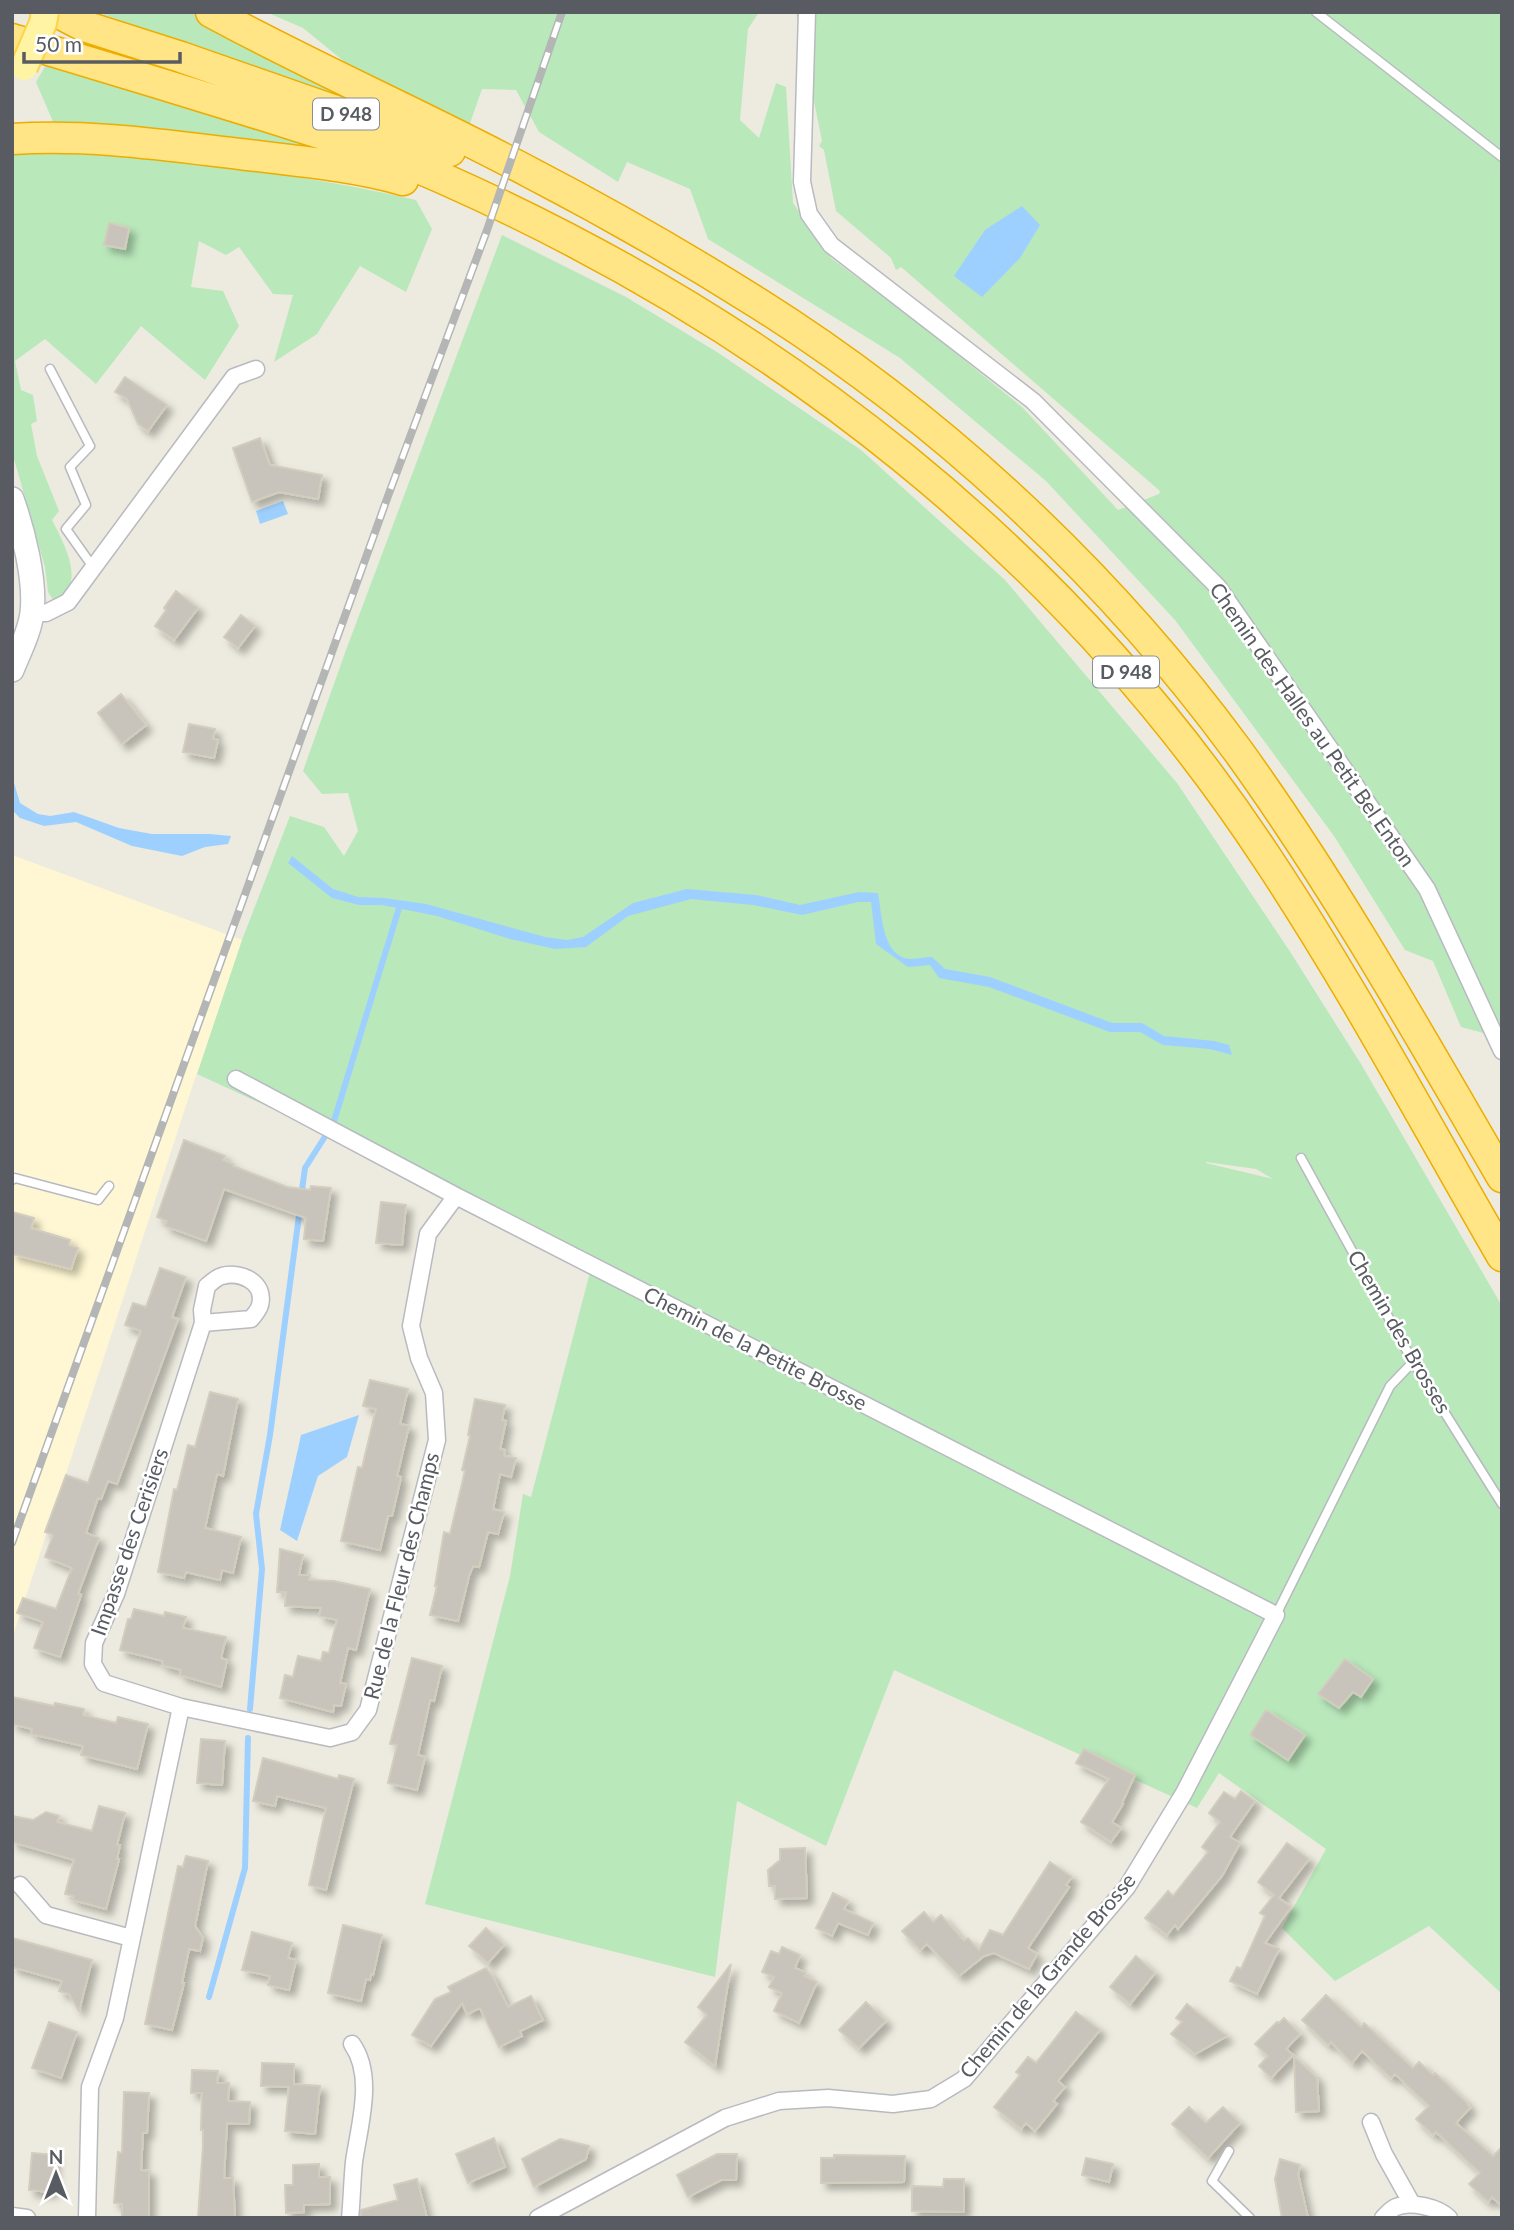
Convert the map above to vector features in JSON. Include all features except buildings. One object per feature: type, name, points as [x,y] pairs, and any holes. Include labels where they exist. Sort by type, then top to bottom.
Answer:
[{"type":"highway","name":"D 948","points":[[57,12],[84,26],[427,142],[630,228],[760,304],[895,398],[1010,496],[1135,623],[1228,738],[1283,815],[1391,986],[1502,1177]]},
{"type":"highway","points":[[211,12],[533,173],[630,228]]},
{"type":"highway","name":"D 948","points":[[12,38],[344,141],[440,177],[581,246],[667,292],[749,343],[876,434],[1007,546],[1118,662],[1170,725],[1265,855],[1321,945],[1502,1256]]},
{"type":"highway","points":[[12,139],[116,139],[380,173],[443,191],[581,246]]},
{"type":"main road","points":[[24,66],[43,23],[45,12]]},
{"type":"main road","points":[[12,499],[25,545],[31,581],[32,614],[12,670]]},
{"type":"street","name":"Chemin des Halles au Petit Bel Enton","points":[[807,12],[802,182],[809,214],[831,246],[1033,401],[1218,587],[1427,889],[1502,1051]]},
{"type":"street","points":[[32,614],[46,614],[68,602],[234,377],[256,369]]},
{"type":"street","name":"Chemin de la Petite Brosse","points":[[236,1079],[456,1196],[1276,1615]]},
{"type":"street","name":"Rue de la Fleur des Champs","points":[[181,1707],[330,1738],[352,1732],[368,1710],[437,1440],[434,1393],[419,1358],[411,1326],[428,1234],[456,1196]]},
{"type":"street","name":"Impasse des Cerisiers","points":[[181,1707],[104,1683],[93,1664],[94,1643],[116,1594],[203,1322]]},
{"type":"street","name":"Chemin de la Grande Brosse","points":[[538,2218],[725,2118],[779,2101],[828,2098],[893,2104],[931,2099],[964,2078],[1127,1887],[1184,1793],[1276,1615]]},
{"type":"street","points":[[87,2218],[90,2087],[115,2018],[181,1707]]},
{"type":"street","points":[[20,1885],[46,1915],[131,1938]]},
{"type":"street","points":[[351,2218],[354,2166],[364,2098],[360,2056],[352,2044]]},
{"type":"street","points":[[1371,2122],[1384,2154],[1412,2204]]},
{"type":"street","points":[[1383,2218],[1394,2207],[1412,2204],[1442,2211],[1449,2218]]},
{"type":"street","points":[[12,2216],[27,2218]]},
{"type":"lane","points":[[1316,12],[1502,157]]},
{"type":"lane","points":[[50,369],[90,446],[70,467],[86,505],[66,529],[93,567]]},
{"type":"lane","name":"Chemin des Brosses","points":[[1301,1158],[1413,1362],[1502,1504]]},
{"type":"lane","points":[[12,1180],[15,1178],[98,1200],[109,1186]]},
{"type":"lane","name":"Chemin de la Grande Brosse","points":[[1276,1615],[1390,1386],[1413,1362]]},
{"type":"lane","points":[[1229,2151],[1212,2181],[1250,2218]]},
{"type":"shaded area","points":[[12,855],[242,940],[209,1061],[196,1075],[12,1639]]},
{"type":"green space","points":[[97,12],[190,12],[362,102],[368,109]]},
{"type":"green space","points":[[266,12],[759,12],[748,29],[740,120],[759,138],[776,83],[786,87],[793,203],[831,258],[922,326],[1022,407],[1118,510],[1159,494],[1160,491],[901,267],[896,270],[891,258],[836,211],[824,150],[819,146],[822,141],[796,12],[1502,12],[1502,1038],[1461,1027],[1433,961],[1405,950],[1334,836],[1175,620],[1046,481],[900,358],[708,239],[690,189],[627,162],[618,182],[539,132],[516,90],[482,89],[469,126],[346,63],[303,28]]},
{"type":"green space","points":[[49,60],[352,156],[54,124],[36,82]]},
{"type":"green space","points":[[32,150],[225,167],[369,190],[416,200],[432,229],[406,292],[360,266],[317,334],[274,362],[293,295],[273,294],[239,247],[226,255],[199,241],[191,287],[223,291],[239,326],[205,380],[141,326],[96,384],[45,339],[15,361],[21,390],[33,395],[37,421],[31,424],[37,456],[59,511],[52,520],[67,551],[72,575],[64,594],[54,601],[48,592],[45,567],[12,452],[12,153]]},
{"type":"green space","points":[[502,235],[626,297],[717,352],[861,450],[1005,580],[1177,783],[1289,950],[1361,1064],[1502,1306],[1502,1994],[1429,1926],[1335,1981],[1282,1928],[1326,1849],[1219,1773],[1197,1808],[894,1670],[826,1846],[737,1801],[715,1977],[425,1904],[510,1576],[523,1494],[531,1497],[594,1257],[197,1074],[242,940],[290,816],[324,827],[344,856],[358,831],[348,793],[322,794],[303,771]],"holes":[[[1206,1162],[1256,1169],[1273,1179]]]},
{"type":"water","points":[[1022,206],[1040,225],[1020,258],[982,297],[954,276],[985,230]]},
{"type":"water","points":[[283,501],[288,514],[260,524],[256,511]]},
{"type":"water","points":[[12,776],[20,803],[38,814],[50,816],[74,812],[119,828],[152,834],[231,836],[228,844],[205,847],[182,856],[132,846],[76,822],[44,826],[20,818],[12,810]]},
{"type":"water","points":[[292,856],[333,889],[358,897],[426,904],[545,937],[567,940],[583,937],[633,903],[687,889],[756,895],[800,905],[859,892],[878,893],[885,933],[894,951],[901,956],[910,959],[932,957],[945,969],[990,977],[1112,1023],[1142,1023],[1164,1036],[1229,1045],[1232,1055],[1210,1049],[1163,1045],[1140,1032],[1110,1032],[989,987],[939,978],[930,965],[908,967],[876,944],[871,902],[858,902],[802,915],[753,905],[691,899],[628,916],[586,947],[555,949],[510,939],[437,916],[382,905],[359,905],[332,898],[288,863]]},
{"type":"water","points":[[359,1415],[347,1457],[318,1476],[297,1541],[280,1530],[301,1435]]},
{"type":"waterway","points":[[334,1121],[399,908]]},
{"type":"waterway","points":[[301,1197],[305,1168],[326,1135]]},
{"type":"waterway","points":[[250,1709],[262,1569],[256,1514],[270,1435],[300,1208]]},
{"type":"waterway","points":[[209,1997],[245,1868],[248,1738]]},
{"type":"railway","points":[[12,1543],[388,496],[486,233],[562,12]]}]
